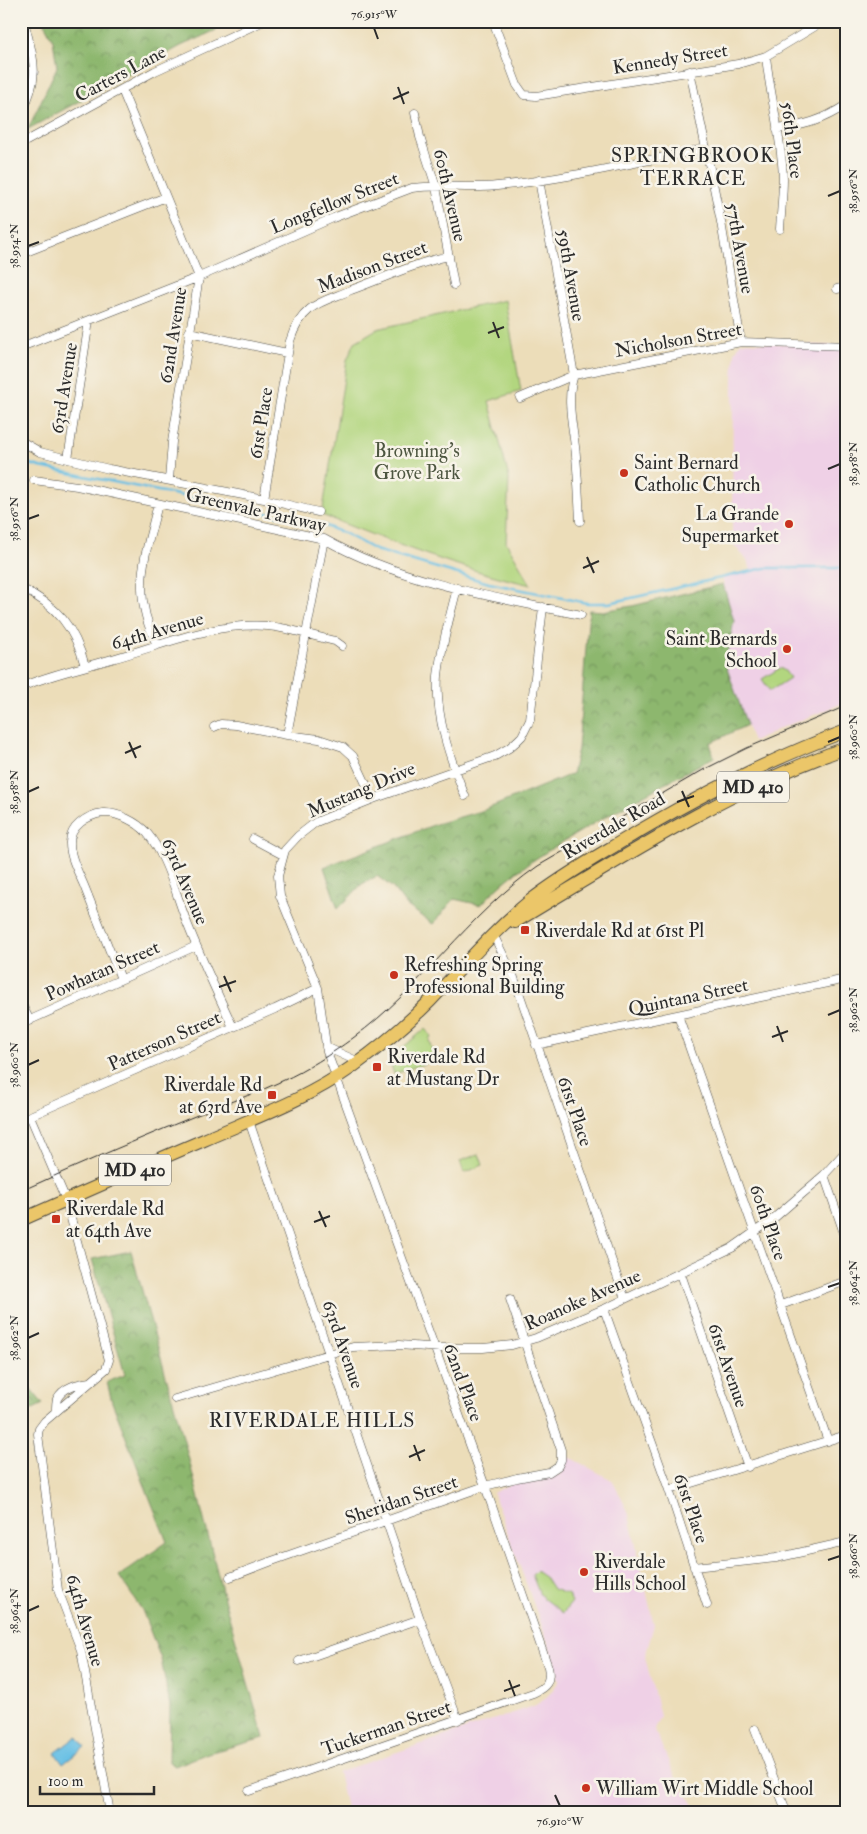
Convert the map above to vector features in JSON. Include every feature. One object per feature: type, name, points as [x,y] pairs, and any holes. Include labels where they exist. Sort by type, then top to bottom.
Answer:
[{"type":"main road","name":"Riverdale Road","points":[[21,1220],[249,1121],[336,1078],[391,1037],[494,934],[529,902],[558,880],[679,808],[761,766],[846,731]]},
{"type":"main road","name":"Riverdale Road","points":[[494,934],[678,826],[760,784],[846,748]]},
{"type":"street","points":[[21,114],[34,82],[35,73],[24,21]]},
{"type":"street","name":"Carters Lane","points":[[21,144],[194,52],[264,21]]},
{"type":"street","name":"Kennedy Street","points":[[493,21],[517,85],[524,94],[536,96],[738,64],[766,56],[824,21]]},
{"type":"street","name":"56th Place","points":[[766,56],[783,180],[780,229]]},
{"type":"street","name":"57th Avenue","points":[[690,71],[721,222],[741,342]]},
{"type":"street","name":"62nd Avenue","points":[[122,90],[199,277],[172,442],[168,480]]},
{"type":"street","points":[[777,129],[821,120],[846,105]]},
{"type":"street","name":"60th Avenue","points":[[415,113],[420,137],[436,187],[454,285]]},
{"type":"street","name":"Longfellow Street","points":[[21,347],[199,277],[333,218],[412,188],[494,186],[539,180],[705,149]]},
{"type":"street","name":"59th Avenue","points":[[539,180],[574,375],[570,389],[570,401],[580,521]]},
{"type":"street","points":[[21,254],[166,197]]},
{"type":"street","name":"Madison Street","points":[[287,353],[299,319],[311,308],[325,300],[402,270],[449,256]]},
{"type":"street","points":[[837,289],[846,286]]},
{"type":"street","name":"63rd Avenue","points":[[68,459],[89,321]]},
{"type":"street","points":[[189,332],[287,353]]},
{"type":"street","name":"Nicholson Street","points":[[520,398],[574,375],[741,342],[846,346]]},
{"type":"street","name":"61st Place","points":[[264,499],[287,353]]},
{"type":"street","name":"Greenvale Parkway","points":[[21,440],[40,452],[68,459],[264,499],[318,512]]},
{"type":"street","name":"Greenvale Parkway","points":[[34,480],[77,486],[324,538],[340,548],[384,567],[457,588],[581,615]]},
{"type":"street","points":[[157,645],[149,629],[141,594],[143,570],[158,504]]},
{"type":"street","points":[[287,735],[324,538]]},
{"type":"street","points":[[21,588],[44,600],[55,609],[76,641],[85,666]]},
{"type":"street","points":[[457,588],[441,652],[438,678],[443,728],[454,769],[465,796]]},
{"type":"street","name":"Mustang Drive","points":[[282,855],[290,844],[308,828],[323,819],[454,769],[495,756],[509,748],[522,736],[532,710],[543,607]]},
{"type":"street","name":"64th Avenue","points":[[21,687],[40,679],[208,631],[268,626],[305,635]]},
{"type":"street","points":[[305,635],[334,641],[342,646]]},
{"type":"street","points":[[214,727],[221,724],[236,725],[335,743],[349,750],[358,763],[373,799]]},
{"type":"street","name":"63rd Avenue","points":[[121,980],[77,868],[70,845],[70,840],[77,826],[84,820],[93,816],[111,813],[122,816],[139,826],[146,832],[158,850],[196,946],[233,1027]]},
{"type":"street","points":[[253,839],[282,855],[278,876],[280,896],[318,988],[326,1046],[336,1078]]},
{"type":"street","name":"61st Place","points":[[494,934],[513,975],[624,1299]]},
{"type":"street","name":"Powhatan Street","points":[[21,1024],[196,946]]},
{"type":"street","name":"Quintana Street","points":[[536,1046],[846,979]]},
{"type":"street","name":"Patterson Street","points":[[21,1120],[275,1009],[318,988]]},
{"type":"street","points":[[21,1003],[30,1020]]},
{"type":"street","name":"60th Place","points":[[678,1015],[756,1232],[828,1441]]},
{"type":"street","points":[[326,1046],[359,1062]]},
{"type":"street","name":"62nd Place","points":[[336,1078],[485,1486],[548,1667],[549,1678],[547,1684],[533,1693]]},
{"type":"street","points":[[30,1116],[66,1200]]},
{"type":"street","name":"63rd Avenue","points":[[249,1121],[420,1619],[458,1720]]},
{"type":"street","name":"Roanoke Avenue","points":[[175,1399],[330,1353],[370,1345],[483,1348],[525,1342],[551,1333],[681,1274],[732,1248],[773,1219],[824,1175],[846,1151]]},
{"type":"street","points":[[824,1175],[846,1239]]},
{"type":"street","name":"64th Avenue","points":[[66,1200],[109,1360],[106,1369],[91,1382],[80,1383],[65,1390],[57,1399],[56,1411],[45,1421],[38,1434],[58,1590],[84,1663],[89,1701],[110,1813]]},
{"type":"street","name":"61st Avenue","points":[[681,1274],[748,1467]]},
{"type":"street","points":[[781,1304],[846,1281]]},
{"type":"street","points":[[510,1299],[525,1342]]},
{"type":"street","name":"61st Place","points":[[604,1309],[669,1490],[707,1605]]},
{"type":"street","name":"Sheridan Street","points":[[230,1577],[485,1486],[554,1470],[561,1460],[561,1450],[525,1342]]},
{"type":"street","points":[[669,1490],[846,1435]]},
{"type":"street","points":[[694,1567],[776,1558],[846,1542]]},
{"type":"street","points":[[299,1661],[420,1619]]},
{"type":"street","name":"Tuckerman Street","points":[[249,1791],[533,1693]]},
{"type":"street","points":[[756,1728],[787,1813]]},
{"type":"shaded area","points":[[741,342],[846,346],[846,702],[781,728],[753,742],[725,662],[734,621],[722,577],[751,570],[747,560],[733,544],[732,538],[733,378],[735,352]]},
{"type":"shaded area","points":[[569,1457],[612,1480],[628,1511],[654,1625],[645,1657],[660,1716],[654,1729],[676,1778],[698,1813],[347,1813],[338,1772],[534,1706],[545,1699],[559,1682],[556,1665],[493,1493],[511,1484],[561,1474]]},
{"type":"green space","points":[[43,21],[236,21],[181,46],[28,129],[57,67],[53,40]]},
{"type":"green space","name":"Browning's Grove Park","points":[[505,300],[521,391],[489,401],[509,478],[506,542],[531,585],[451,563],[322,515],[347,360],[355,342],[377,329]]},
{"type":"green space","points":[[723,584],[734,621],[725,663],[747,725],[710,743],[714,757],[591,825],[547,852],[505,881],[481,905],[454,899],[433,924],[406,905],[393,888],[377,876],[362,884],[338,909],[324,867],[436,824],[484,810],[572,774],[578,749],[589,610],[603,611],[632,606]]},
{"type":"green space","points":[[780,668],[790,678],[770,691],[762,679]]},
{"type":"green space","points":[[425,1029],[431,1036],[429,1040],[435,1060],[394,1074],[389,1059]]},
{"type":"green space","points":[[479,1154],[483,1165],[464,1173],[460,1161]]},
{"type":"green space","points":[[131,1251],[185,1444],[225,1603],[264,1738],[208,1753],[175,1766],[169,1762],[170,1706],[161,1659],[142,1610],[119,1576],[167,1542],[112,1402],[107,1382],[125,1375],[92,1259]]},
{"type":"green space","points":[[21,1377],[43,1404],[21,1415]]},
{"type":"green space","points":[[536,1571],[546,1578],[553,1589],[569,1595],[572,1602],[563,1613],[540,1595],[532,1575]]},
{"type":"water","points":[[77,1736],[85,1747],[63,1764],[55,1753]]},
{"type":"waterway","points":[[21,461],[40,467],[320,524],[346,534],[375,550],[489,583],[587,603],[609,603],[765,568],[846,568]]},
{"type":"tram line","points":[[21,1191],[140,1139],[273,1085],[310,1067],[345,1044],[378,1018],[423,975],[488,907],[538,866],[703,770],[747,748],[846,706]]},
{"type":"place","name":"Saint Bernard Catholic Church","points":[[624,473]]},
{"type":"place","name":"La Grande Supermarket","points":[[789,524]]},
{"type":"place","name":"Saint Bernards School","points":[[787,649]]},
{"type":"place","name":"Riverdale Rd at 61st Pl","points":[[525,930]]},
{"type":"place","name":"Refreshing Spring Professional Building","points":[[394,975]]},
{"type":"place","name":"Riverdale Rd at Mustang Dr","points":[[377,1067]]},
{"type":"place","name":"Riverdale Rd at 63rd Ave","points":[[272,1095]]},
{"type":"place","name":"Riverdale Rd at 64th Ave","points":[[56,1219]]},
{"type":"place","name":"Riverdale Hills School","points":[[584,1572]]},
{"type":"place","name":"William Wirt Middle School","points":[[586,1788]]},
{"type":"district","name":"SPRINGBROOK TERRACE","points":[[693,166]]},
{"type":"district","name":"RIVERDALE HILLS","points":[[312,1420]]}]
